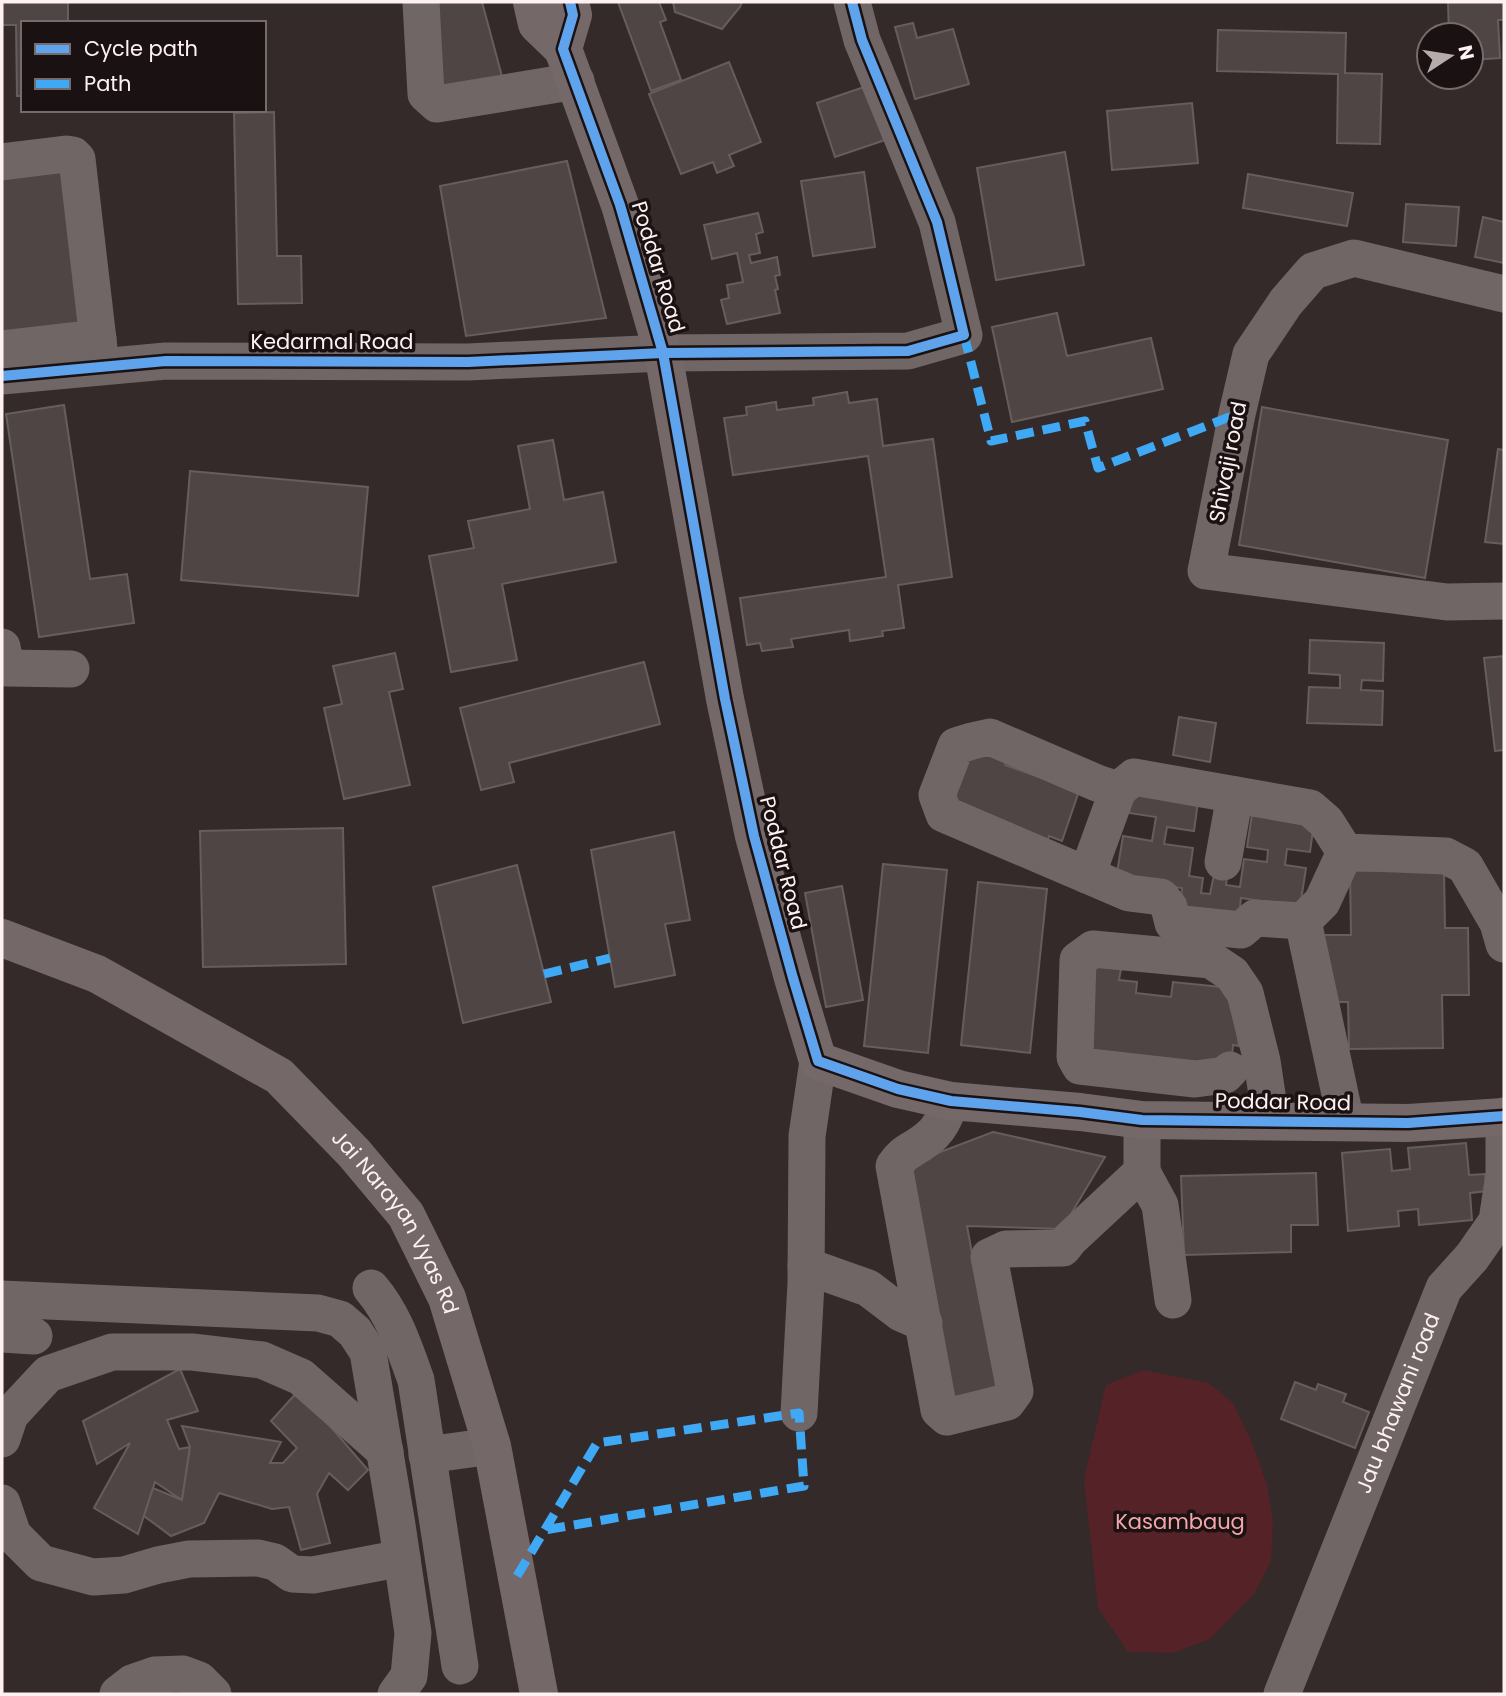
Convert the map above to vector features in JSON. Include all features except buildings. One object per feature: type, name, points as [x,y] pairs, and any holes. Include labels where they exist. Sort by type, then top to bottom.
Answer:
[{"type":"street","points":[[421,2],[426,94],[437,104],[570,65]]},
{"type":"street","points":[[533,2],[537,24],[570,65]]},
{"type":"street","points":[[570,2],[573,15],[570,65]]},
{"type":"street","name":"Kedarmal Road","points":[[2,376],[48,358],[100,352],[166,361],[468,362],[663,353],[908,351],[964,335],[937,222],[862,40],[852,2]]},
{"type":"street","name":"Poddar Road","points":[[570,65],[620,205],[663,353],[725,699],[754,836],[818,1061],[898,1089],[951,1101],[1142,1120],[1408,1123],[1504,1116]]},
{"type":"street","points":[[2,162],[66,154],[77,159],[100,352]]},
{"type":"street","name":"Shivaji road","points":[[1504,294],[1354,258],[1313,271],[1286,302],[1251,354],[1206,571],[1447,602],[1504,601]]},
{"type":"street","points":[[2,349],[48,358]]},
{"type":"street","points":[[2,647],[6,668],[71,669]]},
{"type":"street","points":[[1118,790],[990,737],[956,746],[937,795],[944,814],[1129,893],[1161,897],[1169,907],[1173,923],[1241,930],[1255,918],[1303,920],[1322,902],[1345,852]]},
{"type":"street","points":[[1087,875],[1118,790],[1133,777],[1310,808],[1326,822],[1345,852]]},
{"type":"street","points":[[1223,862],[1235,795]]},
{"type":"street","points":[[1345,852],[1446,856],[1465,866],[1498,923],[1504,944]]},
{"type":"street","points":[[1303,920],[1346,1122]]},
{"type":"street","name":"Jai Narayan Vyas Rd","points":[[2,938],[97,974],[279,1076],[354,1153],[406,1215],[447,1298],[492,1446],[539,1694]]},
{"type":"street","points":[[1247,1073],[1195,1079],[1080,1066],[1075,1057],[1078,960],[1093,949],[1211,960],[1232,974],[1245,993],[1247,1073],[1271,1121]]},
{"type":"street","points":[[1069,953],[1067,1065],[1072,1072],[1201,1086],[1247,1073]]},
{"type":"street","points":[[799,1413],[806,1266],[807,1136],[818,1061]]},
{"type":"street","points":[[1080,1112],[1084,1074]]},
{"type":"street","points":[[951,1101],[942,1125],[927,1140],[901,1156],[894,1166],[939,1410],[947,1417],[1006,1402],[1014,1391],[989,1258],[1006,1249],[1063,1248],[1142,1172]]},
{"type":"street","name":"Jau bhawani road","points":[[1284,1694],[1444,1288],[1472,1257],[1497,1221],[1504,1175],[1504,1116]]},
{"type":"street","points":[[1142,1120],[1142,1172],[1160,1205],[1173,1300]]},
{"type":"street","points":[[806,1266],[868,1288],[901,1313],[924,1323]]},
{"type":"street","points":[[370,1289],[384,1303],[416,1380],[460,1666]]},
{"type":"street","points":[[2,1299],[318,1313],[340,1319],[355,1332],[368,1352],[413,1633],[409,1676],[396,1694]]},
{"type":"street","points":[[2,1439],[10,1415],[48,1374],[112,1352],[192,1352],[262,1360],[301,1377],[385,1451]]},
{"type":"street","points":[[427,1455],[492,1446]]},
{"type":"street","points":[[2,1503],[13,1535],[41,1563],[93,1577],[124,1575],[189,1559],[258,1558],[275,1562],[292,1573],[313,1575],[402,1558]]},
{"type":"street","points":[[118,1694],[132,1683],[155,1675],[183,1674],[199,1680],[213,1694]]},
{"type":"green space","name":"Kasambaug","points":[[1143,1370],[1209,1383],[1233,1403],[1253,1445],[1267,1485],[1273,1521],[1271,1561],[1254,1594],[1210,1639],[1173,1653],[1128,1652],[1098,1608],[1084,1479],[1106,1385]]},
{"type":"marked path","points":[[964,335],[991,441],[1085,421],[1098,468],[1237,414]]},
{"type":"marked path","points":[[544,974],[610,958]]},
{"type":"marked path","points":[[517,1576],[597,1443],[799,1413],[804,1486],[544,1530]]},
{"type":"cycle path","points":[[570,2],[573,15],[563,49],[620,205],[663,353],[725,699],[754,836],[818,1061],[898,1089],[951,1101],[1142,1120],[1408,1123],[1504,1116]]},
{"type":"cycle path","points":[[2,376],[166,361],[468,362],[663,353],[908,351],[964,335],[937,222],[862,40],[852,2]]}]
